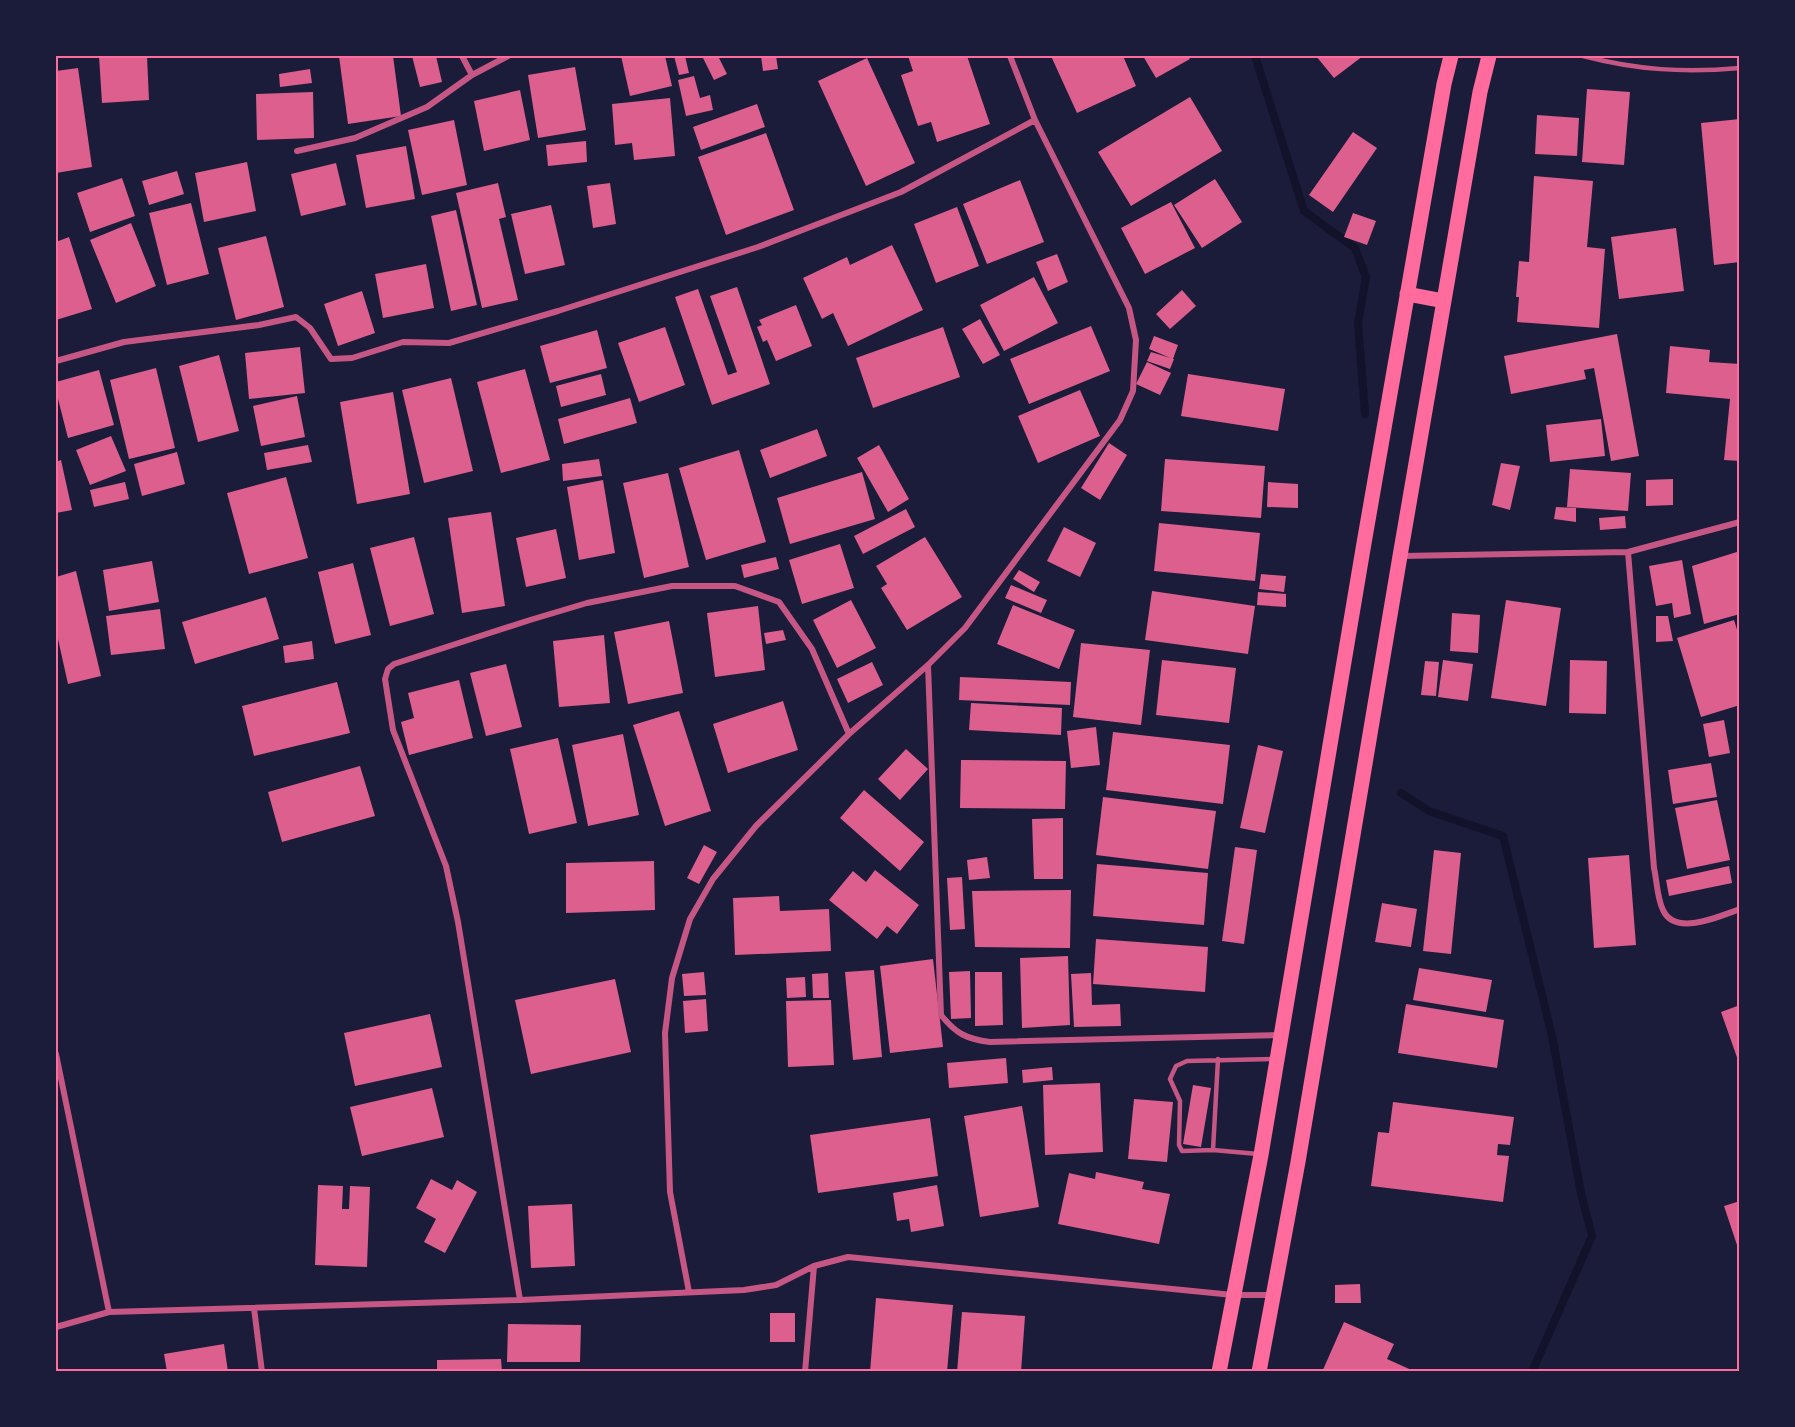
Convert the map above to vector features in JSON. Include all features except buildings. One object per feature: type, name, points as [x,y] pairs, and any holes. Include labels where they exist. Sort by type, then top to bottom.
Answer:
[{"type":"main road","points":[[1219,1371],[1261,1155],[1407,294],[1451,56]]},
{"type":"main road","points":[[1259,1371],[1298,1162],[1444,301],[1489,56]]},
{"type":"main road","points":[[1407,294],[1444,301]]},
{"type":"street","points":[[462,56],[472,75]]},
{"type":"street","points":[[297,151],[355,138],[417,112],[472,75],[508,56]]},
{"type":"street","points":[[689,1292],[670,1192],[665,1033],[672,978],[690,919],[713,879],[756,826],[849,734],[928,665],[965,628],[1120,420],[1133,391],[1136,340],[1129,308],[1035,120],[1010,56]]},
{"type":"street","points":[[56,361],[124,342],[259,325],[296,317],[310,328],[331,360],[352,358],[403,342],[449,343],[758,248],[901,192],[1035,120]]},
{"type":"street","points":[[1400,556],[1629,552],[1740,522]]},
{"type":"street","points":[[1629,552],[1654,868],[1663,911],[1673,921],[1695,924],[1740,909]]},
{"type":"street","points":[[520,1300],[458,922],[446,866],[393,730],[385,679],[388,669],[394,664],[587,603],[672,586],[735,586],[779,602],[812,649],[849,734]]},
{"type":"street","points":[[928,665],[941,1015],[950,1027],[970,1039],[990,1042],[1280,1035]]},
{"type":"street","points":[[56,1054],[109,1312]]},
{"type":"street","points":[[56,1326],[109,1312],[520,1300],[744,1290],[776,1284],[814,1266],[848,1257],[1233,1295],[1274,1295]]},
{"type":"street","points":[[805,1371],[814,1266]]},
{"type":"street","points":[[254,1308],[262,1371]]},
{"type":"lane","points":[[1583,56],[1618,65],[1658,70],[1709,71],[1740,68]]},
{"type":"lane","points":[[1213,1150],[1218,1059]]},
{"type":"lane","points":[[1261,1155],[1213,1150],[1182,1150],[1179,1145],[1180,1101],[1170,1079],[1176,1065],[1187,1061],[1277,1059]]},
{"type":"waterway","points":[[1255,56],[1304,211],[1355,248],[1366,277],[1358,323],[1365,414]]},
{"type":"waterway","points":[[1401,793],[1429,811],[1503,836],[1552,1036],[1581,1193],[1592,1236],[1532,1372]]}]
